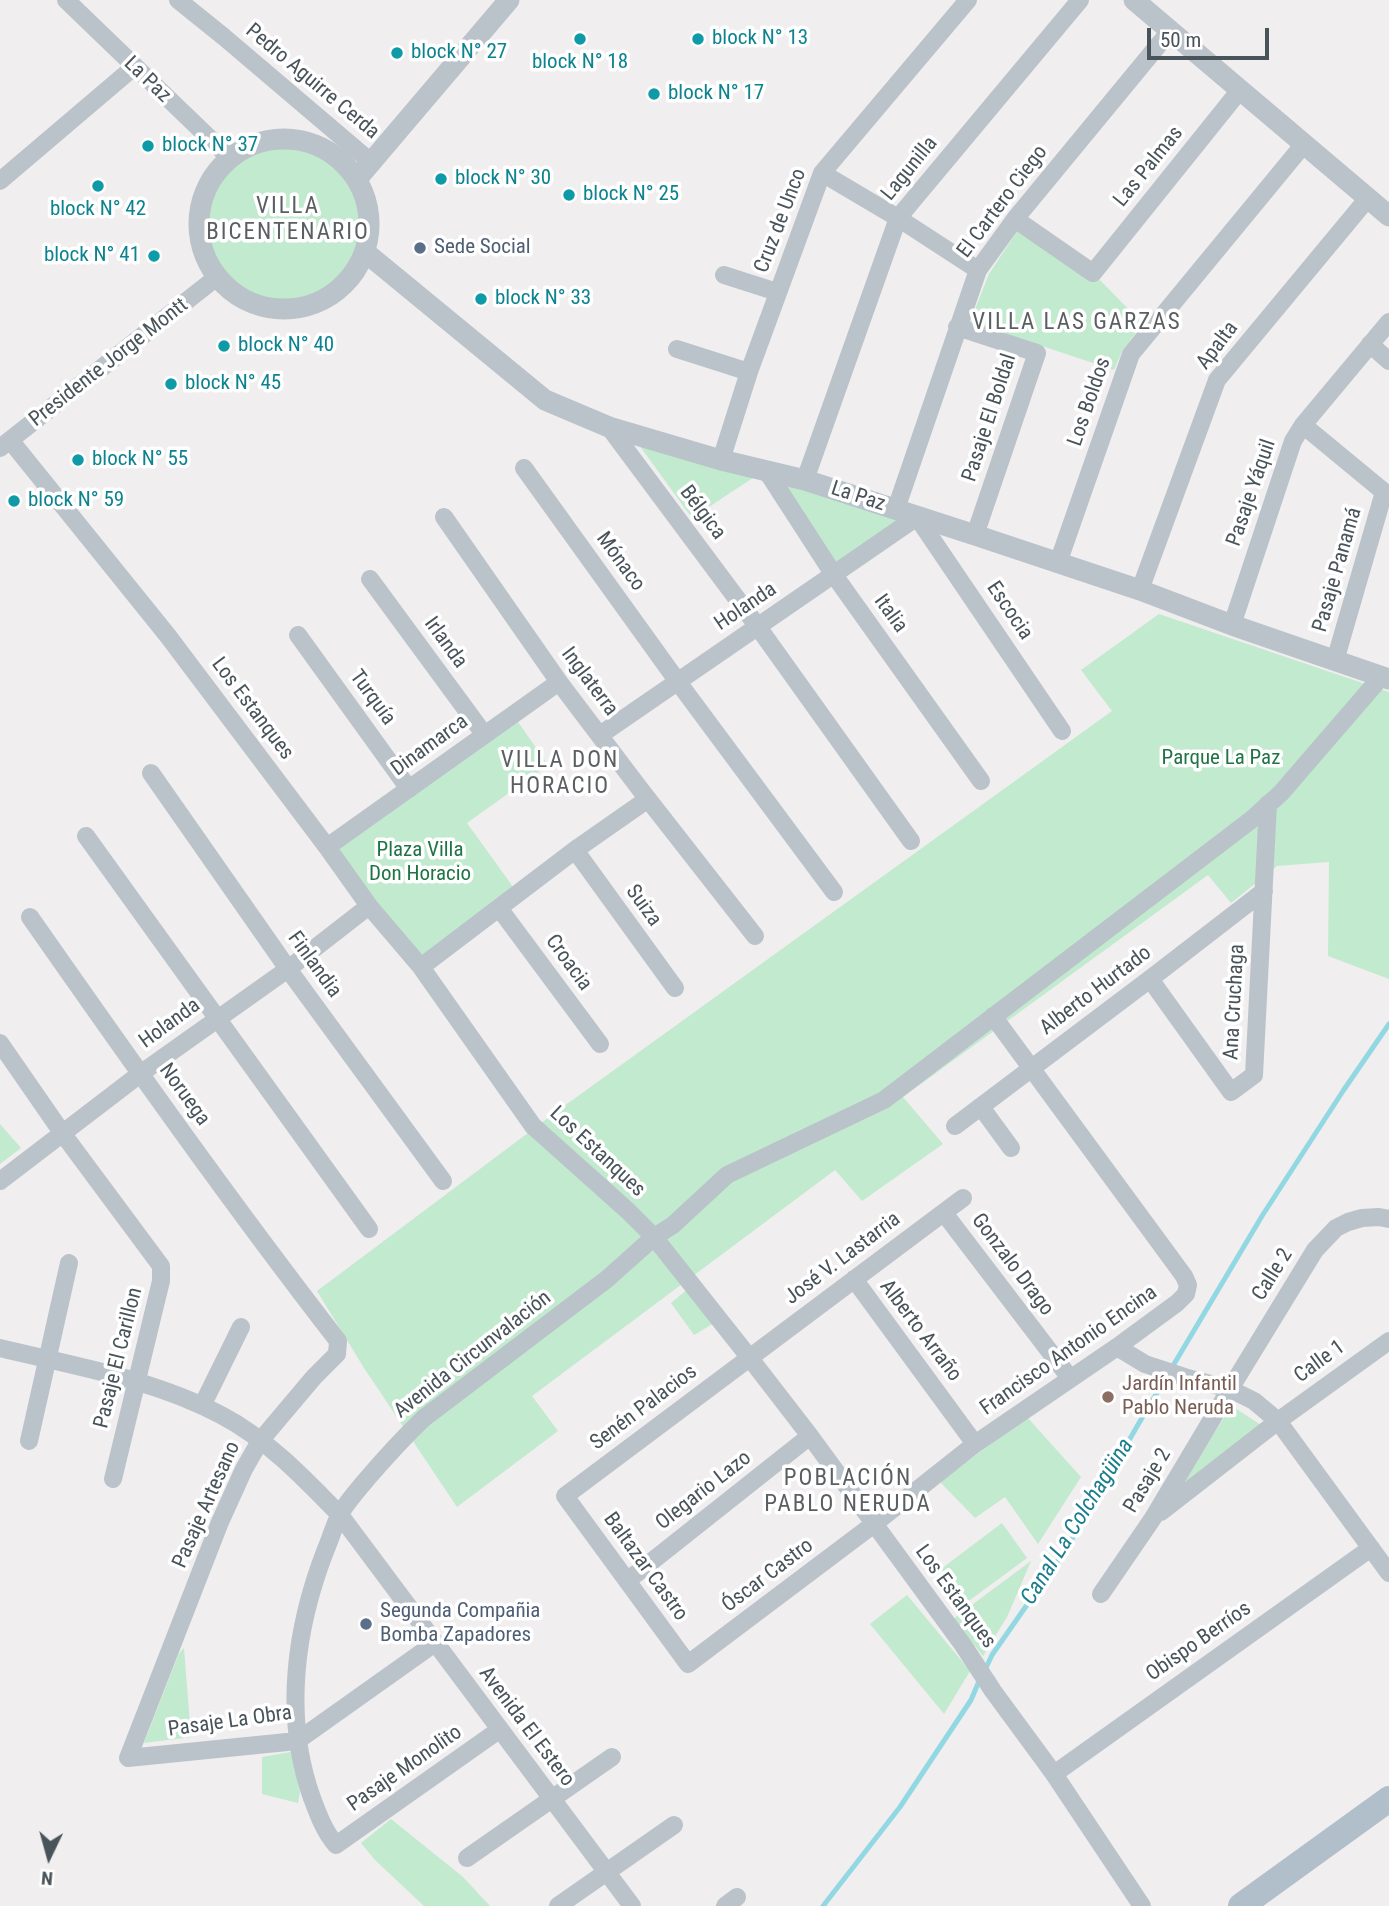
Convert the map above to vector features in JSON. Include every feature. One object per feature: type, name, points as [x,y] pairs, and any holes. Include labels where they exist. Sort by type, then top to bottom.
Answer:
[{"type":"main road","points":[[1241,1906],[1389,1799]]},
{"type":"street","name":"Pedro Aguirre Cerda","points":[[178,0],[371,162]]},
{"type":"street","points":[[357,179],[509,0]]},
{"type":"street","name":"Cruz de Unco","points":[[721,460],[777,292],[822,173],[968,0]]},
{"type":"street","name":"Lagunilla","points":[[805,480],[898,218],[1080,0]]},
{"type":"street","points":[[1134,0],[1389,216]]},
{"type":"street","name":"La Paz","points":[[77,4],[134,67],[230,158]]},
{"type":"street","name":"El Cartero Ciego","points":[[896,509],[978,270],[1015,219],[1170,31]]},
{"type":"street","points":[[0,181],[134,67]]},
{"type":"street","name":"Las Palmas","points":[[1015,219],[1093,273],[1240,90]]},
{"type":"street","points":[[292,139],[317,145],[340,159],[357,179],[369,214],[365,252],[351,277],[330,296],[304,307],[276,309],[248,302],[217,277],[207,261],[199,234],[201,206],[211,180],[230,158],[248,146],[270,140],[292,139]]},
{"type":"street","name":"Los Boldos","points":[[1058,563],[1130,354],[1304,144]]},
{"type":"street","points":[[822,173],[978,270]]},
{"type":"street","name":"Apalta","points":[[1140,590],[1217,380],[1368,198]]},
{"type":"street","name":"La Paz","points":[[365,252],[545,400],[610,426],[721,460],[805,480],[975,535],[1386,677]]},
{"type":"street","points":[[724,275],[777,292]]},
{"type":"street","name":"Presidente Jorge Montt","points":[[5,444],[217,277]]},
{"type":"street","name":"Pasaje Yáquil","points":[[1232,625],[1293,441],[1303,425],[1389,322]]},
{"type":"street","name":"Pasaje El Boldal","points":[[957,327],[1037,354],[975,535]]},
{"type":"street","points":[[1370,344],[1389,361]]},
{"type":"street","points":[[677,349],[749,372]]},
{"type":"street","points":[[1303,425],[1387,494]]},
{"type":"street","name":"Bélgica","points":[[610,426],[758,626],[911,841]]},
{"type":"street","name":"Los Estanques","points":[[5,444],[168,636],[369,906],[421,967],[533,1126],[654,1237],[749,1357],[963,1645],[1142,1906]]},
{"type":"street","name":"Mónaco","points":[[524,468],[834,892]]},
{"type":"street","name":"Italia","points":[[766,470],[834,575],[981,781]]},
{"type":"street","name":"Pasaje Panamá","points":[[1335,661],[1387,494]]},
{"type":"street","name":"Inglaterra","points":[[444,517],[559,682],[755,936]]},
{"type":"street","name":"Holanda","points":[[600,735],[917,517]]},
{"type":"street","name":"Escocia","points":[[917,517],[1062,731]]},
{"type":"street","name":"Irlanda","points":[[370,579],[484,734]]},
{"type":"street","name":"Turquía","points":[[298,635],[410,789]]},
{"type":"street","name":"Avenida Circunvalación","points":[[336,1845],[319,1816],[304,1775],[297,1741],[295,1709],[297,1658],[305,1616],[320,1565],[340,1515],[402,1439],[424,1418],[607,1279],[654,1237],[673,1225],[727,1175],[884,1100],[1251,820],[1281,793],[1386,677]]},
{"type":"street","name":"Dinamarca","points":[[327,847],[559,682]]},
{"type":"street","name":"Finlandia","points":[[151,773],[288,969],[443,1181]]},
{"type":"street","points":[[421,967],[575,850],[648,799]]},
{"type":"street","points":[[1264,891],[1268,804]]},
{"type":"street","points":[[86,836],[369,1229]]},
{"type":"street","name":"Suiza","points":[[575,850],[675,988]]},
{"type":"street","name":"Ana Cruchaga","points":[[1150,979],[1231,1093],[1254,1074],[1264,891]]},
{"type":"street","name":"Alberto Hurtado","points":[[955,1126],[1264,891]]},
{"type":"street","name":"Holanda","points":[[0,1181],[140,1074],[288,969],[369,906]]},
{"type":"street","name":"Croacia","points":[[499,908],[600,1044]]},
{"type":"street","name":"Noruega","points":[[30,917],[279,1265]]},
{"type":"street","name":"Francisco Antonio Encina","points":[[874,1524],[975,1444],[1117,1347],[1186,1294],[1188,1285],[1184,1276],[993,1016]]},
{"type":"street","name":"Pasaje El Carillon","points":[[0,1043],[161,1266],[161,1281],[113,1479]]},
{"type":"street","points":[[981,1107],[1011,1148]]},
{"type":"street","name":"José V. Lastarria","points":[[749,1357],[963,1198]]},
{"type":"street","name":"Gonzalo Drago","points":[[944,1213],[1070,1378]]},
{"type":"street","name":"Calle 2","points":[[1230,1389],[1315,1250],[1326,1237],[1348,1222],[1362,1218],[1384,1218]]},
{"type":"street","points":[[29,1441],[69,1263]]},
{"type":"street","name":"Pasaje Artesano","points":[[128,1758],[220,1522],[244,1469],[260,1441],[337,1354],[338,1341],[279,1265]]},
{"type":"street","name":"Alberto Arraño","points":[[854,1279],[975,1444]]},
{"type":"street","points":[[202,1406],[241,1327]]},
{"type":"street","name":"Calle 1","points":[[1153,1518],[1278,1420],[1389,1341]]},
{"type":"street","points":[[1117,1347],[1145,1364],[1230,1389],[1254,1401],[1278,1420],[1389,1573]]},
{"type":"street","name":"Avenida El Estero","points":[[0,1348],[136,1381],[202,1406],[223,1416],[260,1441],[300,1474],[340,1515],[632,1906]]},
{"type":"street","name":"Senén Palacios","points":[[565,1496],[749,1357]]},
{"type":"street","name":"Pasaje 2","points":[[1101,1594],[1153,1518],[1230,1389]]},
{"type":"street","name":"Olegario Lazo","points":[[627,1581],[810,1436]]},
{"type":"street","name":"Baltazar Castro","points":[[565,1496],[688,1664]]},
{"type":"street","name":"Óscar Castro","points":[[688,1664],[874,1524]]},
{"type":"street","name":"Obispo Berríos","points":[[1054,1774],[1371,1548]]},
{"type":"street","name":"Pasaje La Obra","points":[[128,1758],[297,1741],[435,1643]]},
{"type":"street","name":"Pasaje Monolito","points":[[336,1845],[499,1730]]},
{"type":"street","points":[[467,1858],[612,1757]]},
{"type":"street","points":[[558,1906],[674,1825]]},
{"type":"green space","points":[[283,143],[314,149],[340,167],[358,193],[364,224],[358,255],[340,281],[314,299],[283,305],[252,299],[226,281],[208,255],[202,224],[208,193],[226,167],[252,149]]},
{"type":"green space","points":[[1020,227],[1093,273],[1143,324],[1123,349],[1114,370],[970,322],[989,274]]},
{"type":"green space","points":[[631,434],[762,472],[692,518]]},
{"type":"green space","points":[[773,476],[907,518],[838,565]]},
{"type":"green space","name":"Parque La Paz","points":[[1159,614],[1389,692],[1389,979],[1328,956],[1329,862],[1277,866],[1231,903],[1208,875],[903,1097],[943,1144],[862,1201],[835,1170],[532,1396],[558,1431],[457,1507],[364,1368],[317,1291],[560,1109],[1112,711],[1081,670]]},
{"type":"green space","name":"Plaza Villa Don Horacio","points":[[516,719],[548,765],[467,823],[516,891],[422,963],[333,849]]},
{"type":"green space","points":[[0,1124],[21,1148],[0,1164]]},
{"type":"green space","points":[[689,1288],[716,1322],[694,1335],[671,1303]]},
{"type":"green space","points":[[1232,1406],[1261,1425],[1173,1495]]},
{"type":"green space","points":[[1027,1417],[1081,1477],[1038,1544],[1005,1497],[975,1518],[940,1482]]},
{"type":"green space","points":[[1002,1523],[1027,1558],[966,1603],[941,1569]]},
{"type":"green space","points":[[1031,1561],[1007,1617],[983,1656],[953,1619]]},
{"type":"green space","points":[[907,1595],[970,1671],[944,1714],[870,1624]]},
{"type":"green space","points":[[184,1648],[191,1737],[144,1743],[179,1653]]},
{"type":"green space","points":[[291,1752],[300,1792],[298,1803],[262,1794],[262,1757]]},
{"type":"green space","points":[[391,1819],[463,1877],[490,1906],[424,1906],[375,1860],[361,1843]]},
{"type":"waterway","name":"Canal La Colchagüina","points":[[985,1670],[992,1655],[1068,1546],[1262,1216],[1389,1024]]},
{"type":"waterway","name":"Canal La Colchagüina","points":[[823,1906],[900,1807],[971,1700],[980,1679]]},
{"type":"place","name":"block N° 18","points":[[580,39]]},
{"type":"place","name":"block N° 13","points":[[698,39]]},
{"type":"place","name":"block N° 27","points":[[397,53]]},
{"type":"place","name":"block N° 17","points":[[654,94]]},
{"type":"place","name":"block N° 37","points":[[148,146]]},
{"type":"place","name":"block N° 30","points":[[441,179]]},
{"type":"place","name":"block N° 42","points":[[98,186]]},
{"type":"place","name":"block N° 25","points":[[569,195]]},
{"type":"place","name":"Sede Social","points":[[420,248]]},
{"type":"place","name":"block N° 41","points":[[154,256]]},
{"type":"place","name":"block N° 33","points":[[481,299]]},
{"type":"place","name":"block N° 40","points":[[224,346]]},
{"type":"place","name":"block N° 45","points":[[171,384]]},
{"type":"place","name":"block N° 55","points":[[78,460]]},
{"type":"place","name":"block N° 59","points":[[14,501]]},
{"type":"place","name":"Jardín Infantil Pablo Neruda","points":[[1108,1397]]},
{"type":"place","name":"Segunda Compañia Bomba Zapadores","points":[[366,1624]]},
{"type":"district","name":"VILLA BICENTENARIO","points":[[288,220]]},
{"type":"district","name":"VILLA LAS GARZAS","points":[[1077,323]]},
{"type":"district","name":"VILLA DON HORACIO","points":[[560,774]]},
{"type":"district","name":"POBLACIÓN PABLO NERUDA","points":[[848,1492]]}]
